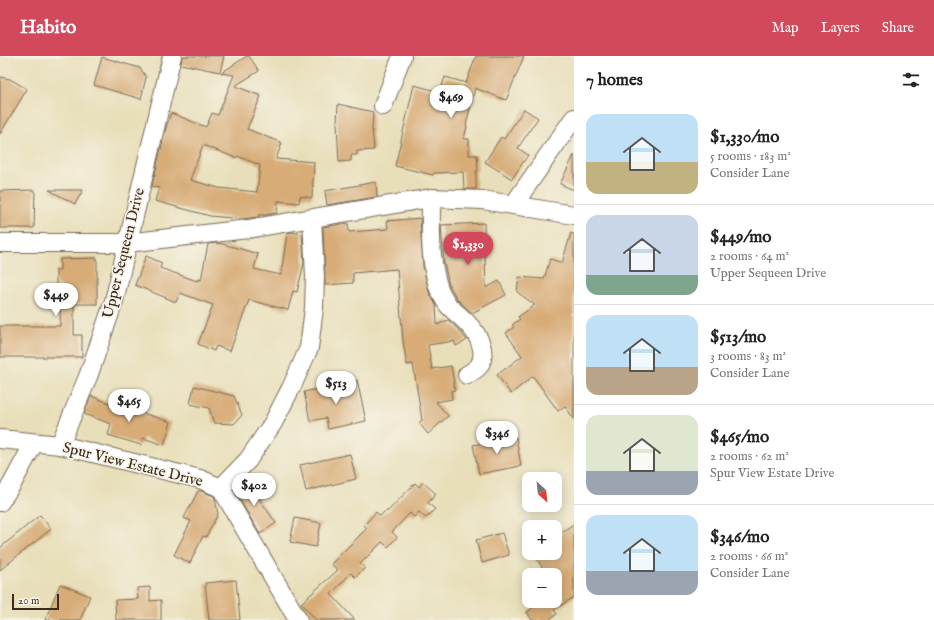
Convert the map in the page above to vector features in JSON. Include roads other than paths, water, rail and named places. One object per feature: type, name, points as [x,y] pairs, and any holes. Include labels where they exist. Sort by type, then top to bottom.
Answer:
[{"type":"street","name":"Upper Sequeen Drive","points":[[60,445],[89,374],[114,301],[172,56]]},
{"type":"street","points":[[383,106],[402,56]]},
{"type":"street","points":[[514,204],[574,118]]},
{"type":"street","points":[[0,243],[127,243],[248,229],[431,198],[482,200],[514,204],[571,215]]},
{"type":"street","points":[[431,198],[430,245],[438,286],[449,307],[468,323],[475,332],[480,342],[483,354],[480,365],[475,370],[467,374]]},
{"type":"street","points":[[221,488],[248,460],[272,423],[292,386],[309,348],[314,308],[315,276],[312,218]]},
{"type":"street","name":"Spur View Estate Drive","points":[[0,439],[60,445],[200,479],[221,488],[298,620]]},
{"type":"street","points":[[0,502],[12,484],[34,443]]}]
